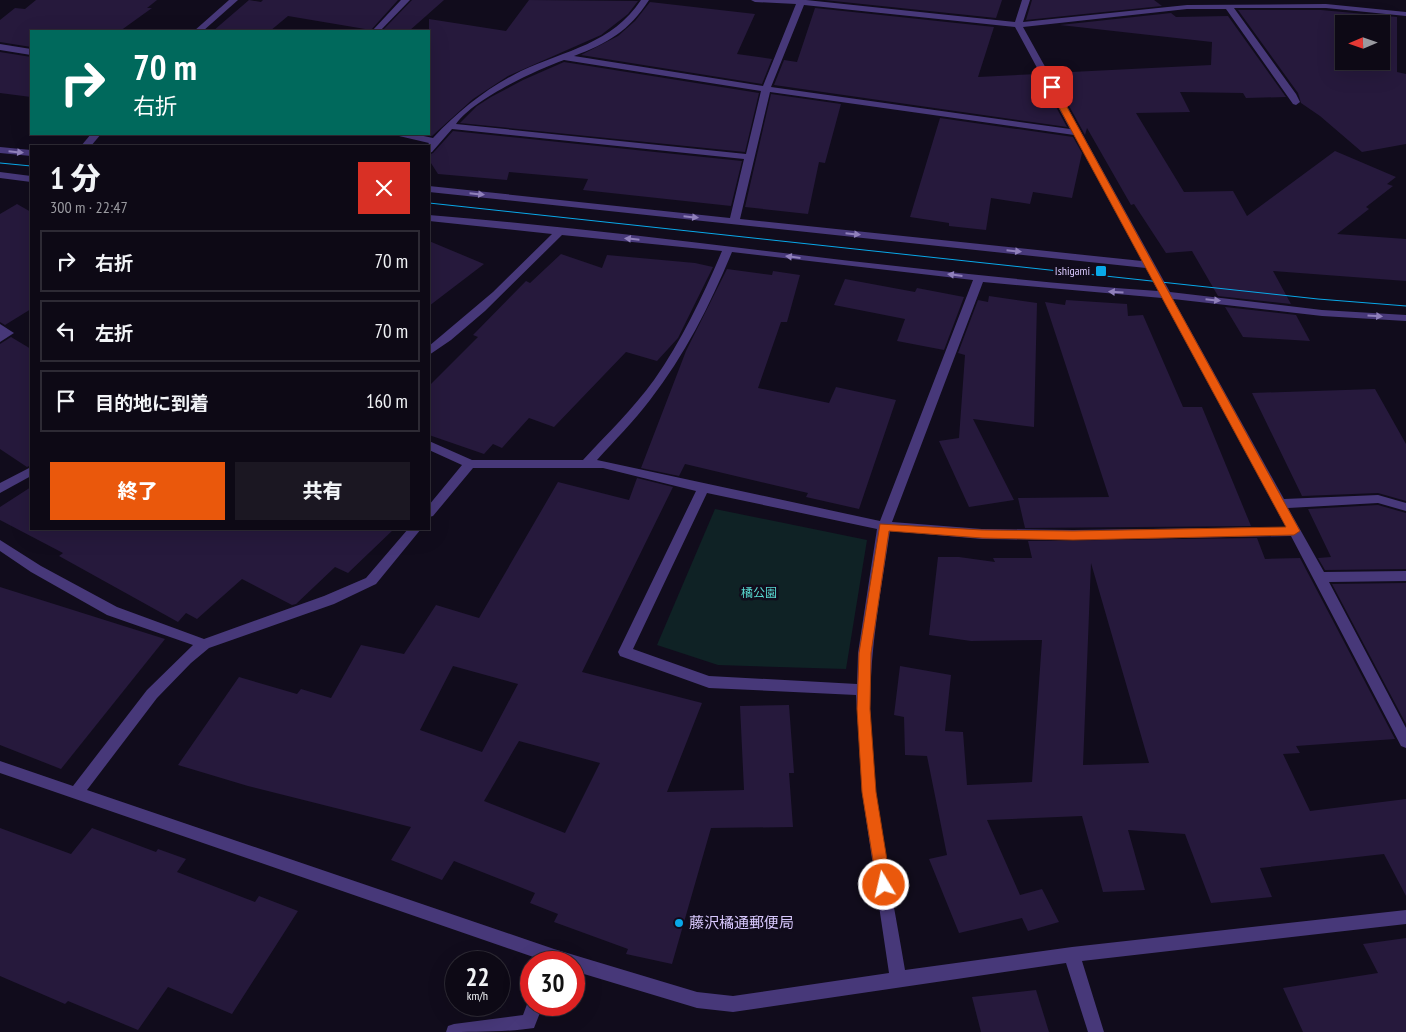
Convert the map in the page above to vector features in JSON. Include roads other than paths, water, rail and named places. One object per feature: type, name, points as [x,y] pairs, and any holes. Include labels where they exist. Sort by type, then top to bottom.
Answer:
[{"type":"street","points":[[199,30],[234,0]]},
{"type":"street","points":[[377,30],[406,0]]},
{"type":"street","points":[[430,148],[434,140],[457,118],[499,86],[535,68],[610,37],[624,26],[645,0]]},
{"type":"street","points":[[755,0],[802,1],[1018,26],[1158,10],[1305,3],[1406,14]]},
{"type":"street","points":[[1026,0],[1018,26],[1320,577],[1406,742]]},
{"type":"street","points":[[734,222],[766,89],[802,1]]},
{"type":"street","points":[[1228,6],[1296,102]]},
{"type":"street","points":[[0,47],[30,52]]},
{"type":"street","points":[[564,57],[766,89],[1078,133]]},
{"type":"street","points":[[450,126],[749,157]]},
{"type":"street","points":[[87,145],[95,135]]},
{"type":"street","points":[[407,135],[434,140]]},
{"type":"street","points":[[0,150],[30,154]]},
{"type":"street","points":[[0,175],[30,178]]},
{"type":"street","points":[[430,189],[1149,265]]},
{"type":"street","points":[[430,218],[728,249],[979,278],[1165,295],[1322,313],[1406,318]]},
{"type":"street","points":[[430,351],[513,280],[560,231]]},
{"type":"street","points":[[586,464],[646,398],[684,341],[712,289],[728,249]]},
{"type":"street","points":[[898,979],[869,792],[863,709],[865,653],[884,526],[979,278]]},
{"type":"street","points":[[0,326],[9,333],[0,339]]},
{"type":"street","points":[[430,445],[470,464],[603,464],[703,488],[884,526],[982,534],[1073,536],[1294,531]]},
{"type":"street","points":[[430,512],[470,464]]},
{"type":"street","points":[[0,489],[30,472]]},
{"type":"street","points":[[703,488],[625,652],[709,682],[864,690]]},
{"type":"street","points":[[1280,504],[1378,499],[1406,507]]},
{"type":"street","points":[[77,792],[168,676],[204,644],[329,600],[371,581],[414,530]]},
{"type":"street","points":[[0,545],[36,569],[112,611],[204,644]]},
{"type":"street","points":[[1320,577],[1406,576]]},
{"type":"street","points":[[0,767],[77,792],[528,951]]},
{"type":"street","points":[[585,969],[697,1000],[733,1004],[1072,955],[1406,917]]},
{"type":"street","points":[[1072,955],[1096,1032]]},
{"type":"street","points":[[454,1032],[528,1027]]},
{"type":"tram line","points":[[0,163],[30,166]]},
{"type":"tram line","points":[[430,203],[1318,299],[1406,306]]},
{"type":"place","name":"Ishigami","points":[[1101,271]]},
{"type":"place","name":"藤沢橘通郵便局","points":[[679,923]]},
{"type":"park label","name":"橘公園","points":[[759,593]]}]
